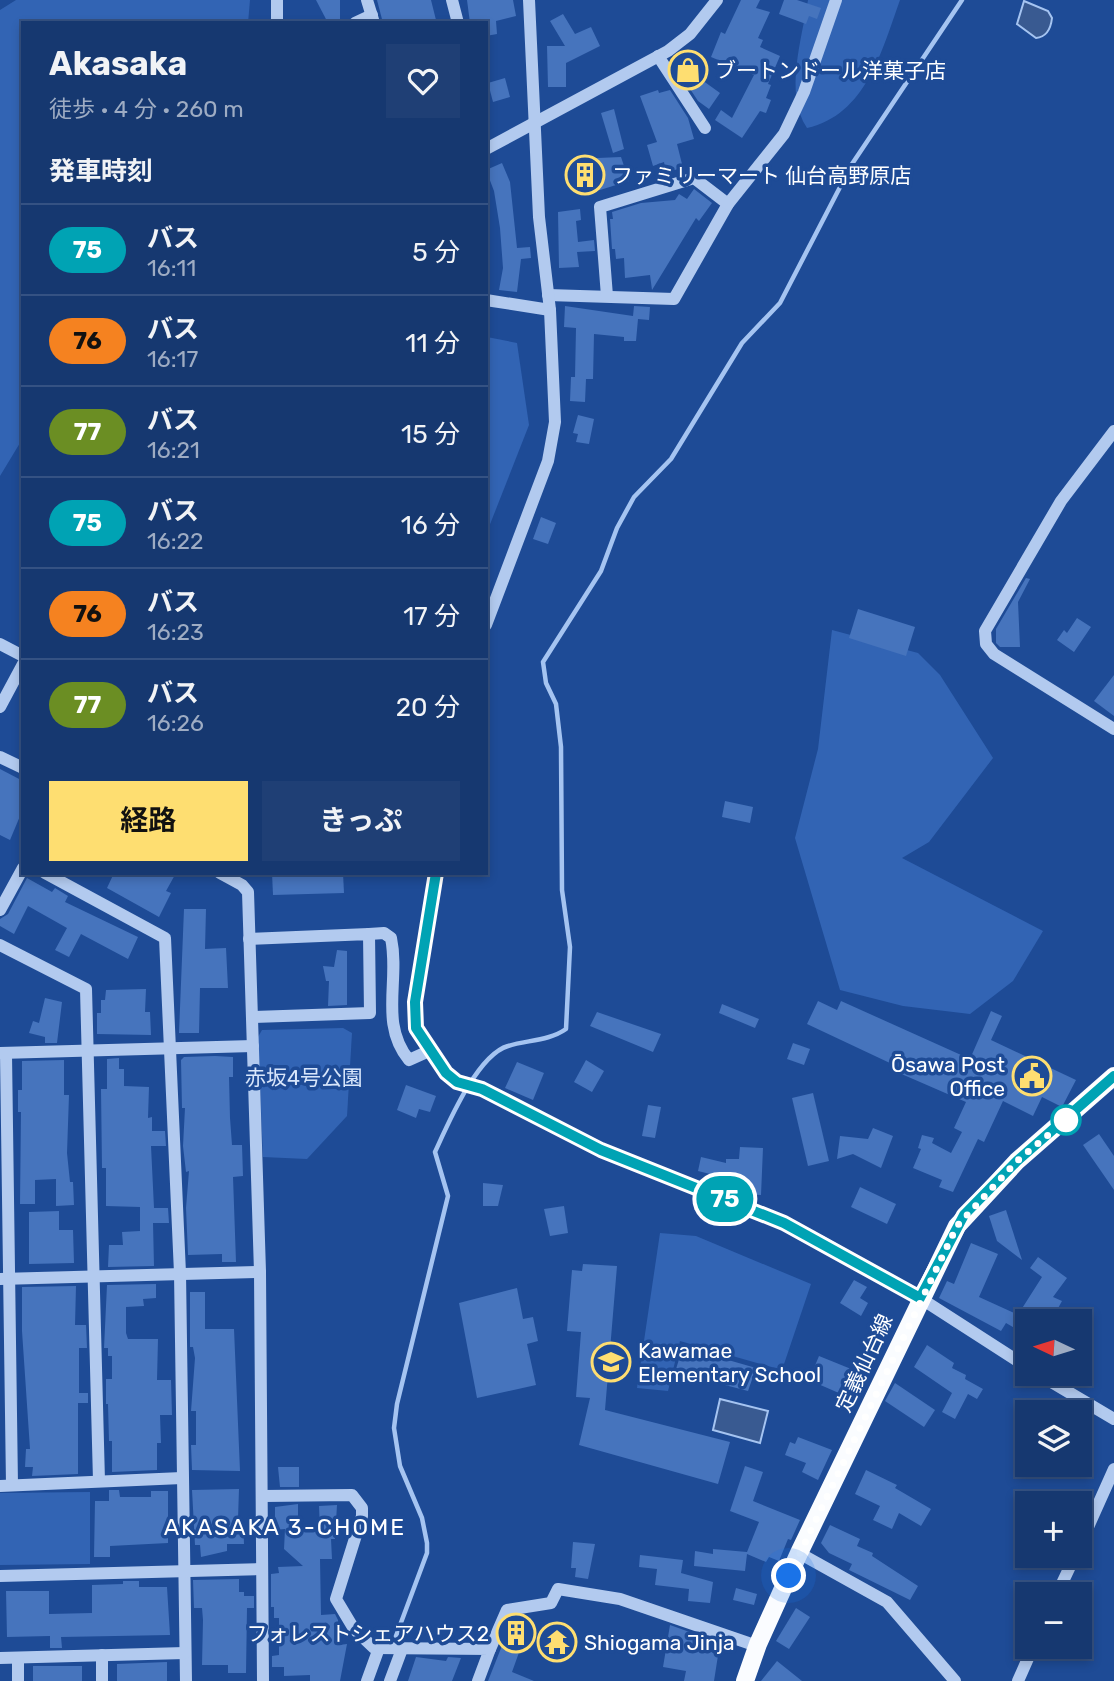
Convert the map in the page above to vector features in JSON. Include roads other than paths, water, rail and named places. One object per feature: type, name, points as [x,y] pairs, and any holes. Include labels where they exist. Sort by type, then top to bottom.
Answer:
[{"type":"main road","name":"定義仙台線","points":[[745,1681],[757,1646],[799,1553],[920,1298],[964,1215],[1017,1161],[1114,1076]]},
{"type":"street","points":[[277,0],[277,21]]},
{"type":"street","points":[[367,0],[373,19]]},
{"type":"street","points":[[452,0],[457,21]]},
{"type":"street","points":[[488,620],[548,461],[555,422],[550,310],[539,217],[529,0]]},
{"type":"street","points":[[488,148],[535,125],[658,56],[690,34],[717,0]]},
{"type":"street","points":[[548,295],[674,299],[728,204],[784,134],[804,92],[836,0]]},
{"type":"street","points":[[658,56],[705,128]]},
{"type":"street","points":[[607,296],[600,207],[694,178],[728,204]]},
{"type":"street","points":[[488,300],[550,310]]},
{"type":"street","points":[[1114,430],[1061,501],[985,631],[986,644],[994,654],[1114,729]]},
{"type":"street","points":[[0,644],[21,655]]},
{"type":"street","points":[[0,707],[21,668]]},
{"type":"street","points":[[0,757],[21,767]]},
{"type":"street","points":[[0,910],[21,872]]},
{"type":"street","points":[[49,875],[165,938],[180,1273],[186,1681]]},
{"type":"street","points":[[224,875],[242,885],[248,892],[260,1272],[263,1681]]},
{"type":"street","points":[[436,875],[415,1002],[416,1028],[446,1073],[457,1082],[482,1089],[618,1157],[784,1223],[920,1298],[1015,1359]]},
{"type":"street","points":[[249,939],[384,933],[391,937],[393,1027],[397,1044],[409,1060],[429,1051]]},
{"type":"street","points":[[252,1017],[370,1013],[369,934]]},
{"type":"street","points":[[0,945],[86,989],[99,1481]]},
{"type":"street","points":[[181,1478],[6,1485],[3,1054],[253,1046]]},
{"type":"street","points":[[5,1279],[260,1272]]},
{"type":"street","points":[[1058,1386],[1114,1419]]},
{"type":"street","points":[[1092,1518],[1114,1469]]},
{"type":"street","points":[[263,1496],[352,1495],[362,1508],[336,1599],[354,1629],[374,1648],[490,1649]]},
{"type":"street","points":[[799,1553],[887,1602],[955,1681]]},
{"type":"street","points":[[0,1576],[262,1569]]},
{"type":"street","points":[[478,1681],[507,1609],[551,1603],[558,1590],[620,1599],[757,1646]]},
{"type":"street","points":[[367,1681],[379,1648]]},
{"type":"street","points":[[390,1681],[402,1648]]},
{"type":"street","points":[[0,1658],[185,1653]]},
{"type":"street","points":[[102,1655],[102,1681]]},
{"type":"street","points":[[18,1658],[18,1681]]},
{"type":"street","points":[[1018,1681],[1028,1659]]},
{"type":"waterway","points":[[396,1636],[427,1553],[422,1518],[400,1466],[394,1428],[397,1404],[448,1196],[435,1152],[465,1092],[485,1062],[508,1046],[545,1038],[566,1029],[570,947],[562,890],[561,747],[556,704],[546,683],[543,662],[601,571],[617,528],[634,497],[671,459],[742,343],[780,303],[852,164],[962,0]]},
{"type":"place","name":"ブートンドール洋菓子店","points":[[688,70]]},
{"type":"place","name":"ファミリーマート 仙台高野原店","points":[[585,175]]},
{"type":"place","name":"Ōsawa Post Office","points":[[1032,1076]]},
{"type":"place","name":"Kawamae Elementary School","points":[[611,1362]]},
{"type":"place","name":"フォレストシェアハウス2","points":[[516,1633]]},
{"type":"place","name":"Shiogama Jinja","points":[[557,1642]]},
{"type":"district","name":"AKASAKA 3-CHOME","points":[[285,1527]]},
{"type":"park label","name":"赤坂4号公園","points":[[304,1077]]}]
